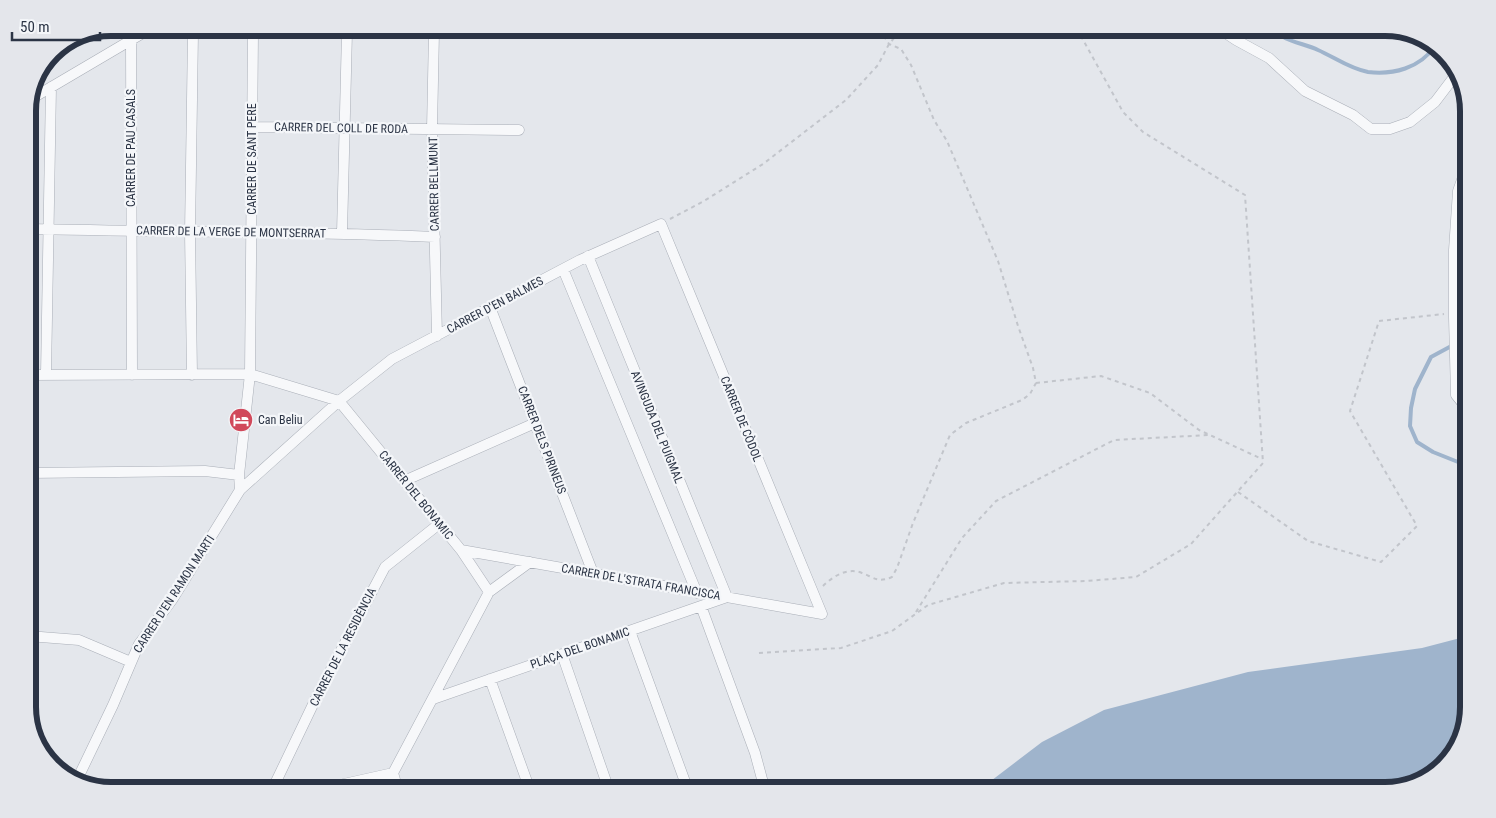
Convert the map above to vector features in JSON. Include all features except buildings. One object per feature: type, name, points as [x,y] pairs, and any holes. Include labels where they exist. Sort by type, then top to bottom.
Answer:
[{"type":"street","points":[[39,94],[138,36]]},
{"type":"street","points":[[192,374],[190,232],[193,36]]},
{"type":"street","name":"CARRER DE SANT PERE","points":[[240,490],[239,475],[250,374],[253,36]]},
{"type":"street","points":[[342,233],[347,36]]},
{"type":"street","name":"CARRER BELLMUNT","points":[[434,36],[432,129],[436,336]]},
{"type":"street","points":[[1230,36],[1269,58],[1305,91],[1353,116],[1371,129],[1390,129],[1410,122],[1435,102],[1452,79]]},
{"type":"street","name":"CARRER DE PAU CASALS","points":[[131,41],[132,375]]},
{"type":"street","points":[[46,375],[51,87]]},
{"type":"street","name":"CARRER DEL COLL DE RODA","points":[[252,127],[519,130]]},
{"type":"street","points":[[1460,185],[1454,250],[1456,395],[1460,400]]},
{"type":"street","name":"CARRER D'EN BALMES","points":[[240,490],[339,401],[392,359],[588,256],[660,224]]},
{"type":"street","name":"CARRER DE CÒDOL","points":[[660,224],[822,614]]},
{"type":"street","name":"CARRER DE LA VERGE DE MONTSERRAT","points":[[36,229],[342,233],[435,237]]},
{"type":"street","name":"AVINGUDA DEL PUIGMAL","points":[[588,256],[727,597]]},
{"type":"street","name":"AVINGUDA DEL PUIGMAL","points":[[563,269],[697,593]]},
{"type":"street","name":"CARRER DELS PIRINEUS","points":[[490,307],[593,574]]},
{"type":"street","points":[[36,375],[250,374],[339,401]]},
{"type":"street","name":"CARRER DEL BONAMIC","points":[[339,401],[461,550],[489,592]]},
{"type":"street","points":[[404,481],[535,423]]},
{"type":"street","points":[[36,473],[205,471],[239,475]]},
{"type":"street","name":"CARRER D'EN RAMON MARTI","points":[[79,775],[139,644],[172,600],[240,490]]},
{"type":"street","name":"CARRER DE LA RESIDÈNCIA","points":[[276,782],[318,694],[385,567],[439,524]]},
{"type":"street","name":"CARRER DE L'STRATA FRANCISCA","points":[[461,550],[822,614]]},
{"type":"street","points":[[396,782],[394,773],[489,592],[530,562]]},
{"type":"street","name":"PLAÇA DEL BONAMIC","points":[[433,699],[727,597]]},
{"type":"street","points":[[700,606],[755,753],[763,782]]},
{"type":"street","points":[[630,631],[685,782]]},
{"type":"street","points":[[36,637],[79,640],[131,662]]},
{"type":"street","points":[[562,654],[606,782]]},
{"type":"street","points":[[490,679],[527,782]]},
{"type":"street","points":[[353,782],[394,773]]},
{"type":"path","points":[[814,595],[830,578],[848,571],[861,572],[883,581],[892,577],[950,435],[966,423],[1022,400],[1030,394],[1036,383],[1033,368],[998,261],[966,184],[947,141],[934,120],[911,64],[901,49],[890,44],[884,36]]},
{"type":"path","points":[[660,224],[704,201],[763,164],[846,100],[878,65],[896,36]]},
{"type":"path","points":[[759,653],[841,648],[892,631],[928,605],[1004,583],[1086,582],[1136,577],[1191,544],[1263,463],[1245,195],[1143,132],[1123,112],[1081,36]]},
{"type":"path","points":[[1238,492],[1308,541],[1381,562],[1417,526],[1350,411],[1379,321],[1454,315]]},
{"type":"path","points":[[1036,383],[1101,376],[1150,394],[1199,430],[1262,459]]},
{"type":"path","points":[[915,614],[962,538],[996,501],[1114,440],[1210,435]]},
{"type":"water","points":[[1460,638],[1459,717],[1452,740],[1447,749],[1427,769],[1409,778],[1385,782],[990,782],[1042,742],[1104,710],[1248,672],[1422,648]]},
{"type":"waterway","points":[[1283,36],[1314,48],[1348,66],[1377,73],[1396,71],[1414,65],[1430,52]]},
{"type":"waterway","points":[[1460,341],[1431,357],[1415,389],[1410,426],[1417,442],[1433,452],[1460,463]]},
{"type":"place","name":"Can Beliu","points":[[241,420]]}]
